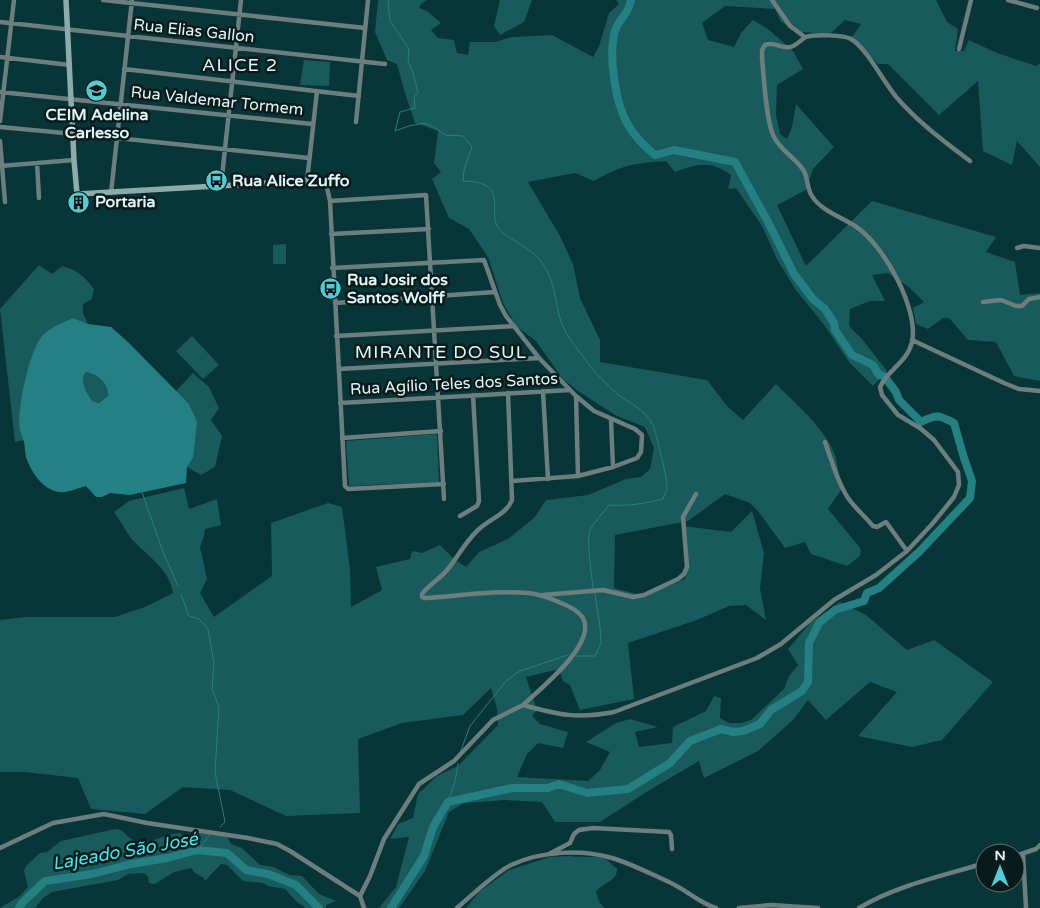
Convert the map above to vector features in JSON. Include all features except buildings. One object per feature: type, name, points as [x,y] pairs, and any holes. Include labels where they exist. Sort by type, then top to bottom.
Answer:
[{"type":"street","points":[[0,121],[14,0]]},
{"type":"street","points":[[66,0],[77,194],[319,180],[326,183],[330,201],[332,268],[345,486],[348,489],[444,484]]},
{"type":"street","points":[[103,0],[365,28]]},
{"type":"street","points":[[221,186],[241,0]]},
{"type":"street","points":[[356,122],[368,0]]},
{"type":"street","points":[[772,0],[790,26],[805,37]]},
{"type":"street","points":[[959,49],[971,0]]},
{"type":"street","points":[[1008,0],[1036,8]]},
{"type":"street","points":[[111,193],[132,2]]},
{"type":"street","name":"Rua Elias Gallon","points":[[0,22],[385,64]]},
{"type":"street","points":[[523,704],[570,716],[592,716],[614,712],[757,658],[781,644],[834,600],[876,575],[907,551],[954,497],[959,485],[958,472],[934,440],[920,428],[898,415],[882,394],[880,388],[883,381],[906,357],[912,340],[912,320],[905,297],[895,274],[863,232],[834,215],[813,198],[809,191],[805,174],[798,162],[774,137],[768,115],[762,50],[765,44],[770,43],[784,48],[791,47],[805,37],[841,36],[851,39],[864,51],[897,99],[925,126],[970,161]]},
{"type":"street","points":[[0,57],[70,65]]},
{"type":"street","points":[[124,69],[358,96]]},
{"type":"street","points":[[308,181],[312,124],[317,91]]},
{"type":"street","name":"Rua Valdemar Tormem","points":[[2,92],[312,124]]},
{"type":"street","points":[[0,127],[309,158]]},
{"type":"street","points":[[0,141],[4,202]]},
{"type":"street","points":[[1,166],[74,160]]},
{"type":"street","points":[[37,163],[39,198]]},
{"type":"street","points":[[330,201],[426,195],[444,499]]},
{"type":"street","points":[[331,234],[429,230]]},
{"type":"street","points":[[1017,248],[1024,246],[1040,248]]},
{"type":"street","points":[[332,268],[484,260],[506,316],[539,358],[576,396],[594,411],[635,429],[642,436],[641,452],[637,458],[614,467],[578,476],[512,481]]},
{"type":"street","points":[[335,303],[495,292]]},
{"type":"street","points":[[983,302],[1001,300],[1016,306],[1022,306],[1030,299],[1040,297]]},
{"type":"street","points":[[336,336],[514,326]]},
{"type":"street","points":[[912,340],[1019,389],[1040,391]]},
{"type":"street","points":[[339,369],[539,358]]},
{"type":"street","name":"Rua Agílio Teles dos Santos","points":[[340,403],[570,390]]},
{"type":"street","points":[[543,391],[548,479]]},
{"type":"street","points":[[508,394],[512,481],[512,500],[509,508],[469,538],[449,568],[439,580],[423,592],[422,597],[508,593],[541,595],[602,590],[633,597],[644,595],[678,579],[684,574],[687,567],[683,517],[696,494]]},
{"type":"street","points":[[460,516],[477,506],[480,494],[473,396]]},
{"type":"street","points":[[576,396],[578,476]]},
{"type":"street","points":[[611,420],[614,467]]},
{"type":"street","points":[[342,438],[441,431]]},
{"type":"street","points":[[825,442],[834,469],[850,501],[873,526],[886,522],[907,551]]},
{"type":"street","points":[[360,896],[384,839],[419,784],[454,760],[493,720],[523,704],[569,660],[581,642],[585,627],[582,617],[571,607],[541,595]]},
{"type":"street","points":[[0,848],[53,823],[104,814],[146,823],[277,844],[290,850],[360,896],[364,908]]},
{"type":"street","points":[[548,854],[570,843],[574,834],[579,830],[597,827],[669,832],[671,834],[672,848]]},
{"type":"street","points":[[1025,853],[1036,849],[1040,845]]},
{"type":"street","points":[[456,908],[509,866],[530,857],[548,854],[587,853],[613,858],[679,886],[716,908]]},
{"type":"street","points":[[859,908],[884,895],[975,866]]},
{"type":"street","points":[[1025,890],[1026,908]]},
{"type":"street","points":[[739,908],[771,905],[818,908]]},
{"type":"shaded area","points":[[378,0],[427,0],[419,8],[427,11],[441,23],[431,30],[438,38],[454,40],[457,53],[468,55],[470,42],[495,42],[512,37],[552,35],[593,57],[599,46],[609,13],[619,4],[616,0],[936,0],[947,22],[958,29],[955,51],[964,51],[969,40],[997,53],[1036,66],[1040,63],[1040,167],[1017,141],[1012,165],[983,151],[978,81],[939,115],[888,64],[878,64],[852,37],[861,24],[845,20],[830,34],[801,32],[781,22],[775,9],[725,6],[702,23],[708,40],[734,47],[741,33],[753,20],[768,29],[793,51],[803,69],[777,85],[776,115],[780,134],[787,139],[792,127],[796,104],[834,147],[813,169],[806,190],[777,205],[806,266],[872,201],[996,237],[986,252],[1015,262],[1020,295],[1040,293],[1040,381],[1014,376],[996,342],[968,340],[949,318],[943,318],[928,329],[916,324],[913,308],[924,302],[910,288],[888,273],[872,275],[885,301],[870,301],[850,309],[849,326],[862,339],[887,371],[873,386],[849,362],[825,326],[795,289],[777,259],[762,226],[736,188],[728,189],[731,175],[716,167],[697,165],[675,172],[666,161],[621,168],[594,181],[575,173],[528,182],[560,236],[573,264],[580,298],[600,340],[600,362],[707,380],[727,406],[743,420],[776,384],[814,422],[832,448],[837,463],[841,490],[828,509],[861,549],[860,556],[847,566],[811,554],[805,542],[785,548],[750,503],[725,494],[688,521],[615,535],[614,588],[644,596],[685,579],[687,564],[683,526],[731,532],[752,511],[764,553],[760,588],[766,620],[746,605],[729,606],[697,620],[628,643],[634,699],[580,710],[570,685],[563,681],[559,669],[526,677],[537,710],[532,716],[540,724],[568,732],[563,748],[538,743],[527,754],[517,777],[588,781],[600,770],[610,752],[586,742],[616,723],[630,719],[658,727],[635,732],[639,747],[672,743],[673,727],[706,711],[714,696],[721,698],[720,718],[729,723],[741,723],[751,720],[784,689],[789,676],[798,665],[788,649],[811,622],[840,602],[866,615],[907,650],[934,640],[993,682],[942,740],[912,747],[858,736],[897,692],[870,682],[826,720],[808,700],[793,720],[758,751],[704,778],[699,761],[600,822],[555,822],[542,802],[505,800],[464,803],[449,812],[425,871],[399,908],[379,908],[396,887],[409,837],[390,839],[398,824],[413,818],[418,794],[437,776],[458,766],[498,725],[497,709],[491,688],[463,715],[402,723],[358,739],[360,813],[286,816],[230,790],[183,787],[145,814],[91,809],[78,778],[24,772],[0,772],[0,620],[24,617],[115,617],[145,607],[173,593],[171,584],[162,569],[131,538],[114,512],[129,501],[184,488],[189,509],[217,499],[221,525],[205,529],[200,547],[207,579],[200,593],[214,617],[272,576],[271,523],[328,503],[342,507],[350,569],[351,607],[382,590],[376,567],[410,559],[412,551],[422,553],[440,545],[454,559],[466,567],[479,552],[508,539],[535,517],[546,500],[588,495],[626,479],[641,477],[650,469],[654,448],[645,427],[615,415],[578,391],[562,378],[536,341],[516,326],[503,303],[488,257],[469,229],[449,218],[432,179],[441,172],[434,163],[438,131],[415,123],[397,64],[387,60],[375,32]]},
{"type":"shaded area","points":[[500,0],[532,0],[524,22],[500,35],[494,26]]},
{"type":"shaded area","points":[[304,60],[330,62],[329,86],[300,85]]},
{"type":"shaded area","points":[[286,244],[286,264],[273,264],[273,245]]},
{"type":"shaded area","points":[[39,265],[52,274],[62,266],[73,270],[84,277],[94,289],[92,299],[83,304],[83,313],[88,324],[73,318],[58,325],[37,346],[25,379],[20,432],[24,440],[15,442],[0,309]]},
{"type":"shaded area","points":[[73,318],[88,324],[111,327],[189,404],[197,422],[193,458],[187,467],[186,483],[130,495],[110,493],[102,497],[96,497],[86,486],[66,492],[53,491],[34,474],[26,457],[19,422],[25,381],[33,354],[43,335],[54,327]],"holes":[[[87,372],[99,378],[107,388],[108,396],[99,403],[92,401],[84,385],[84,374]]]},
{"type":"shaded area","points":[[192,336],[219,365],[203,379],[176,351]]},
{"type":"shaded area","points":[[87,372],[99,378],[107,388],[108,396],[99,403],[92,401],[85,388],[83,378]]},
{"type":"shaded area","points":[[193,373],[209,387],[219,408],[211,420],[222,436],[215,467],[201,475],[187,467],[193,458],[176,391]]},
{"type":"shaded area","points":[[437,434],[439,482],[349,486],[346,441]]},
{"type":"shaded area","points":[[115,829],[121,830],[136,841],[142,842],[175,833],[181,833],[184,839],[200,833],[223,836],[228,838],[231,844],[242,848],[260,865],[273,867],[290,875],[302,876],[319,894],[336,901],[326,905],[326,908],[306,908],[297,902],[285,889],[268,886],[263,883],[243,881],[227,865],[221,864],[205,881],[204,878],[195,873],[191,868],[174,872],[155,884],[149,883],[148,877],[144,873],[128,874],[118,880],[52,892],[43,898],[35,908],[0,908],[20,896],[28,887],[24,871],[26,866],[40,853],[47,852],[61,841]]},
{"type":"shaded area","points":[[550,857],[604,858],[617,868],[617,873],[613,879],[596,892],[600,903],[605,908],[466,908],[479,892],[509,870]]},
{"type":"waterway","points":[[388,0],[390,21],[409,49],[408,61],[418,93],[414,97],[415,108],[400,112],[395,131],[424,123],[445,135],[463,136],[472,147],[464,170],[463,181],[479,183],[488,187],[493,193],[497,225],[502,232],[533,253],[543,264],[552,283],[561,322],[573,343],[588,364],[605,382],[619,395],[641,410],[653,425],[664,467],[667,490],[663,499],[636,504],[609,505],[597,520],[589,534],[593,588]]},
{"type":"waterway","name":"Lajeado São José","points":[[391,908],[424,856],[433,827],[448,802],[512,788],[548,788],[559,784],[587,793],[628,789],[670,763],[690,741],[721,729],[733,732],[743,731],[760,724],[771,710],[802,691],[808,682],[809,643],[819,623],[835,610],[864,601],[867,593],[879,588],[919,552],[970,498],[972,481],[954,423],[938,416],[921,422],[899,400],[896,392],[884,376],[879,375],[873,365],[852,355],[835,330],[834,323],[825,309],[813,299],[794,274],[735,162],[674,150],[655,155],[633,132],[619,103],[612,55],[615,30],[628,10],[631,0]]},
{"type":"waterway","points":[[142,492],[163,552],[178,586]]},
{"type":"waterway","points":[[181,594],[189,616],[199,619],[208,629],[214,663],[212,689],[219,707],[215,772],[225,822],[220,827]]},
{"type":"waterway","points":[[576,656],[595,656],[601,643],[595,594]]},
{"type":"waterway","points":[[460,753],[470,726],[506,681],[520,671],[568,655]]},
{"type":"waterway","points":[[448,802],[455,782],[458,764]]},
{"type":"waterway","points":[[197,850],[210,835]]},
{"type":"waterway","name":"Lajeado São José","points":[[19,908],[45,881],[92,874],[197,850],[227,853],[246,870],[268,874],[296,885],[319,908]]},
{"type":"place","name":"CEIM Adelina Carlesso","points":[[97,91]]},
{"type":"place","name":"Rua Alice Zuffo","points":[[216,181]]},
{"type":"place","name":"Portaria","points":[[79,202]]},
{"type":"place","name":"Rua Josir dos Santos Wolff","points":[[331,289]]},
{"type":"district","name":"ALICE 2","points":[[240,65]]},
{"type":"district","name":"MIRANTE DO SUL","points":[[441,352]]}]
